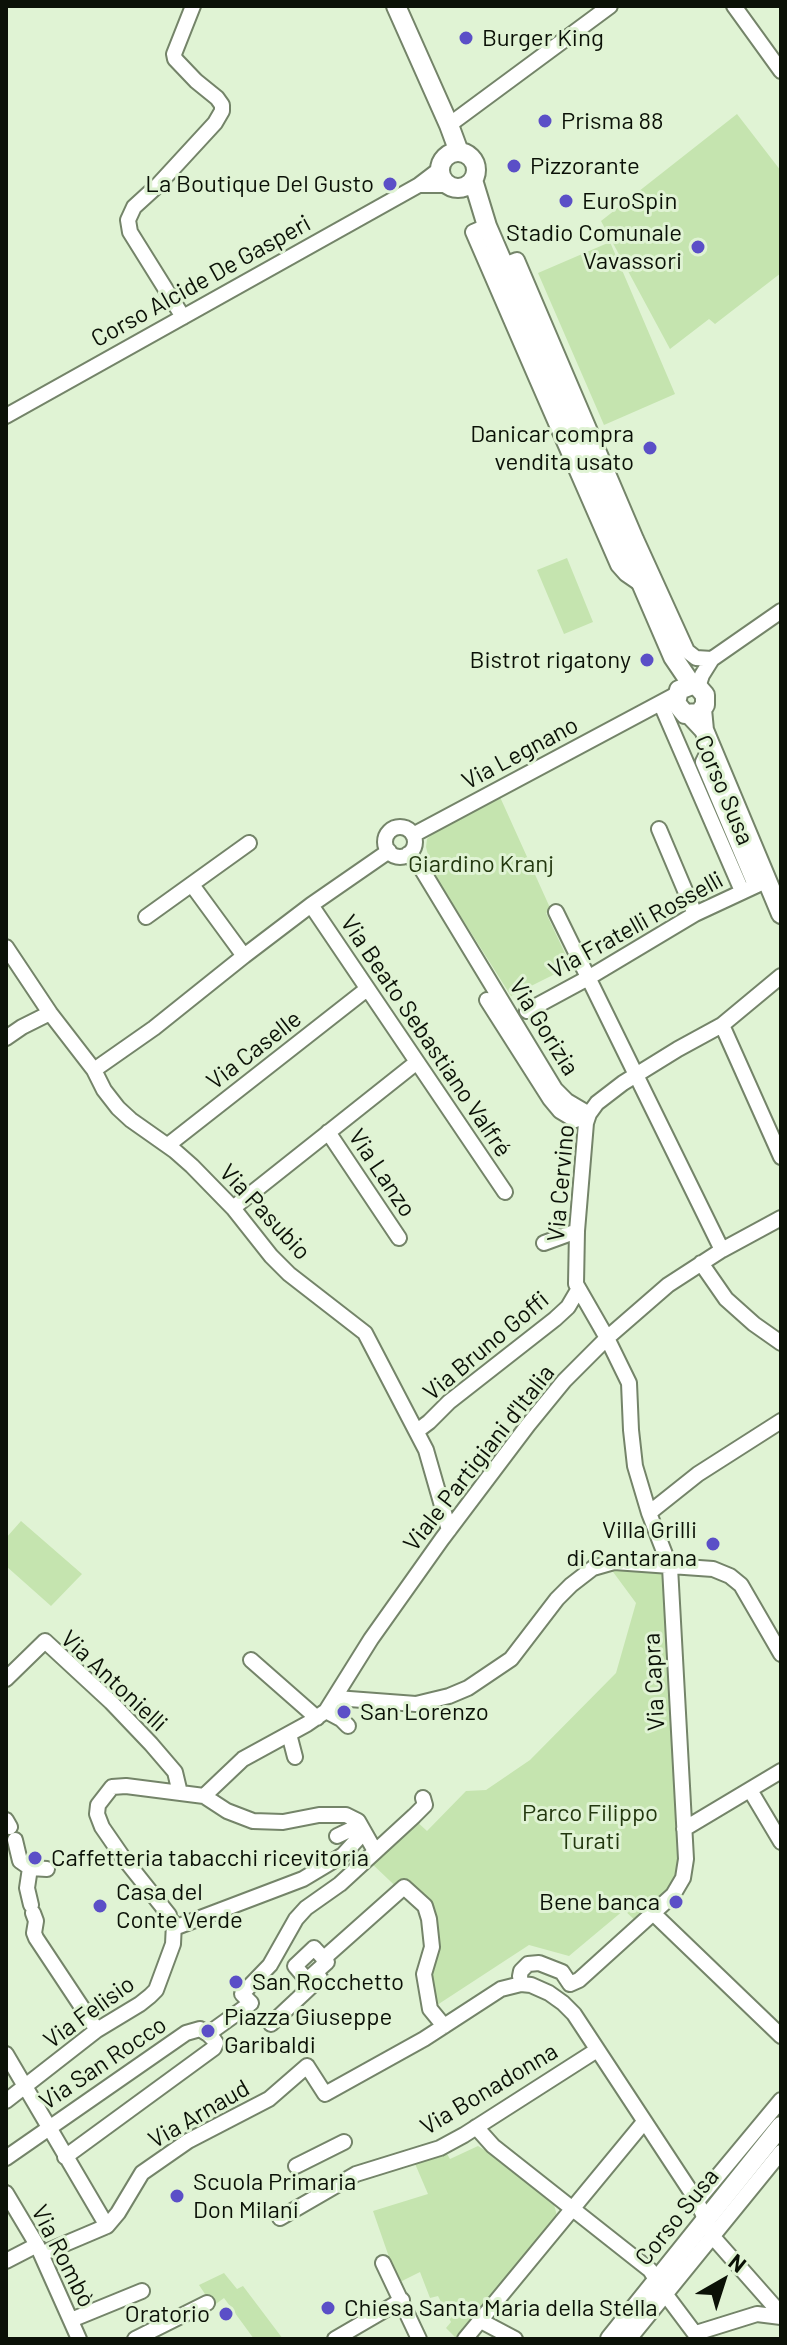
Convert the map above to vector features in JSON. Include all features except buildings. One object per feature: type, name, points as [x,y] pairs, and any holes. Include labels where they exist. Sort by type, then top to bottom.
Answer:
[{"type":"main road","name":"Corso Susa","points":[[396,6],[449,125],[454,172]]},
{"type":"main road","name":"Corso Susa","points":[[439,106],[454,172],[511,262],[571,439],[613,502],[642,585],[673,640],[685,700],[707,738],[755,885],[780,906]]},
{"type":"main road","name":"Corso Susa","points":[[610,2339],[661,2288],[709,2229],[781,2126]]},
{"type":"street","points":[[183,317],[130,232],[128,220],[140,200],[197,143],[222,111],[217,98],[175,59],[174,54],[193,6]]},
{"type":"street","points":[[449,125],[610,6]]},
{"type":"street","points":[[734,6],[781,71]]},
{"type":"street","name":"Corso Alcide De Gasperi","points":[[6,416],[419,185],[454,172]]},
{"type":"street","name":"Corso Susa","points":[[487,226],[473,232],[552,377],[613,502],[673,640],[691,656],[701,660],[712,659]]},
{"type":"street","name":"Corso Susa","points":[[571,439],[618,565],[642,585]]},
{"type":"street","points":[[685,700],[712,659],[781,611]]},
{"type":"street","name":"Corso Susa","points":[[685,700],[755,885]]},
{"type":"street","name":"Via Legnano","points":[[413,835],[648,711],[685,700]]},
{"type":"street","name":"Via Legnano","points":[[648,711],[685,700]]},
{"type":"street","points":[[404,827],[413,835],[414,846],[408,854],[398,856],[389,851],[385,840],[391,830],[404,827]]},
{"type":"street","points":[[659,829],[695,914]]},
{"type":"street","points":[[146,917],[249,843]]},
{"type":"street","points":[[94,1070],[154,1028],[311,905],[389,851]]},
{"type":"street","name":"Via Gorizia","points":[[408,854],[421,868],[555,1089],[567,1101],[589,1114]]},
{"type":"street","points":[[192,885],[244,956]]},
{"type":"street","name":"Via Fratelli Rosselli","points":[[527,1011],[695,914],[755,885]]},
{"type":"street","name":"Via Beato Sebastiano Valfré","points":[[311,905],[505,1192]]},
{"type":"street","points":[[556,912],[722,1250]]},
{"type":"street","name":"Via Pasubio","points":[[6,947],[118,1108],[168,1145],[233,1208],[289,1274],[365,1333],[426,1450],[449,1530]]},
{"type":"street","name":"Via Cervino","points":[[607,1338],[576,1284],[577,1231],[589,1114],[597,1103],[636,1074],[722,1025],[780,978]]},
{"type":"street","name":"Via Caselle","points":[[168,1145],[367,989]]},
{"type":"street","name":"Via Gorizia","points":[[487,1000],[560,1111],[575,1120],[589,1114]]},
{"type":"street","points":[[6,1038],[50,1013]]},
{"type":"street","points":[[722,1025],[781,1157]]},
{"type":"street","name":"Via Lanzo","points":[[233,1208],[417,1062]]},
{"type":"street","name":"Via Lanzo","points":[[328,1132],[399,1238]]},
{"type":"street","name":"Viale Partigiani d'Italia","points":[[204,1796],[243,1759],[322,1714],[336,1698],[371,1639],[449,1530],[564,1381],[607,1338],[668,1285],[722,1250],[781,1218]]},
{"type":"street","points":[[544,1243],[577,1231]]},
{"type":"street","points":[[701,1263],[726,1299],[781,1343]]},
{"type":"street","name":"Via Bruno Goffi","points":[[417,1431],[555,1319],[568,1307],[578,1290]]},
{"type":"street","name":"Via Capra","points":[[559,1999],[570,1984],[579,1980],[673,1895],[683,1878],[686,1859],[670,1567],[635,1466],[629,1383],[607,1338]]},
{"type":"street","points":[[649,1513],[698,1474],[781,1421]]},
{"type":"street","points":[[336,1698],[416,1704],[449,1696],[511,1659],[557,1599],[593,1568],[603,1564],[627,1562],[718,1570],[736,1580],[781,1654]]},
{"type":"street","name":"Via Antonielli","points":[[6,1679],[45,1641],[151,1744],[175,1772],[180,1793]]},
{"type":"street","points":[[251,1660],[322,1714],[341,1719],[348,1726]]},
{"type":"street","points":[[289,1734],[295,1757]]},
{"type":"street","points":[[684,1829],[781,1771]]},
{"type":"street","points":[[362,1829],[343,1855],[303,1879],[173,1927],[102,1827],[97,1814],[103,1797],[116,1786],[204,1796],[227,1811],[253,1821],[283,1822],[334,1813],[355,1818],[362,1829],[375,1851]]},
{"type":"street","points":[[750,1790],[781,1842]]},
{"type":"street","points":[[65,2157],[215,2046],[208,2034],[247,1998],[296,1919],[340,1884],[425,1805],[423,1798]]},
{"type":"street","points":[[10,1829],[36,1921],[36,1938],[97,2030]]},
{"type":"street","points":[[337,1836],[362,1829]]},
{"type":"street","points":[[18,1864],[47,1869]]},
{"type":"street","points":[[323,1959],[404,1887],[425,1906],[429,1919],[432,1947],[424,1974],[430,2009],[444,2026],[501,1989],[521,1984],[540,1988],[559,1999],[574,2014],[697,2201],[709,2229],[781,2315]]},
{"type":"street","points":[[653,1913],[781,2036]]},
{"type":"street","name":"Via Felisio","points":[[6,2101],[97,2030],[140,2004],[156,1990],[173,1927]]},
{"type":"street","points":[[521,1984],[521,1971],[534,1963],[562,1972],[570,1984]]},
{"type":"street","points":[[271,2024],[322,1976]]},
{"type":"street","name":"Via Arnaud","points":[[107,2226],[142,2173],[188,2141],[269,2099],[307,2066],[325,2094],[444,2026]]},
{"type":"street","name":"Via San Rocco","points":[[6,2158],[186,2033],[196,2029],[208,2034]]},
{"type":"street","name":"Via Bonadonna","points":[[280,2218],[356,2174],[440,2148],[597,2050]]},
{"type":"street","points":[[6,2054],[107,2226],[6,2261]]},
{"type":"street","name":"Corso Susa","points":[[697,2201],[781,2100]]},
{"type":"street","points":[[465,2339],[644,2122]]},
{"type":"street","points":[[476,2127],[493,2146],[650,2270],[698,2336],[757,2314],[781,2315]]},
{"type":"street","points":[[296,2166],[344,2142]]},
{"type":"street","name":"Corso Susa","points":[[709,2229],[781,2152]]},
{"type":"street","name":"Via Rombò","points":[[6,2193],[39,2249],[79,2339]]},
{"type":"street","points":[[383,2263],[419,2339]]},
{"type":"street","name":"Corso Susa","points":[[629,2339],[661,2288]]},
{"type":"street","points":[[71,2320],[142,2291]]},
{"type":"street","points":[[335,2339],[402,2300]]},
{"type":"street","points":[[135,2339],[207,2303]]},
{"type":"street","points":[[481,2321],[515,2339]]},
{"type":"green space","name":"Stadio Comunale Vavassori","points":[[737,114],[781,171],[781,273],[715,324],[709,319],[670,349],[601,221]]},
{"type":"green space","points":[[610,242],[675,394],[604,425],[538,273]]},
{"type":"green space","points":[[567,558],[593,622],[564,634],[537,570]]},
{"type":"green space","name":"Giardino Kranj","points":[[500,797],[551,910],[546,913],[571,966],[511,996],[439,882],[426,847],[427,839],[433,833]]},
{"type":"green space","points":[[21,1521],[82,1574],[51,1606],[6,1566],[6,1538]]},
{"type":"green space","name":"Parco Filippo Turati","points":[[658,1558],[668,1567],[683,1858],[678,1883],[638,1923],[624,1910],[569,1956],[529,1945],[431,2009],[430,1919],[368,1860],[414,1819],[427,1831],[466,1791],[486,1790],[530,1760],[616,1673],[636,1603],[605,1561]]},
{"type":"green space","points":[[478,2146],[488,2152],[493,2146],[551,2193],[557,2216],[457,2339],[446,2328],[451,2322],[438,2296],[430,2298],[420,2272],[398,2283],[373,2211],[428,2194],[413,2159],[443,2147],[450,2159]]},
{"type":"green space","points":[[224,2273],[237,2289],[243,2286],[283,2339],[254,2339],[224,2298],[213,2306],[199,2285]]},
{"type":"place","name":"Burger King","points":[[466,38]]},
{"type":"place","name":"Prisma 88","points":[[545,121]]},
{"type":"place","name":"Pizzorante","points":[[514,166]]},
{"type":"place","name":"La Boutique Del Gusto","points":[[390,184]]},
{"type":"place","name":"EuroSpin","points":[[566,201]]},
{"type":"place","name":"Stadio Comunale Vavassori","points":[[698,247]]},
{"type":"place","name":"Danicar compra vendita usato","points":[[650,448]]},
{"type":"place","name":"Bistrot rigatony","points":[[647,660]]},
{"type":"place","name":"Villa Grilli di Cantarana","points":[[713,1544]]},
{"type":"place","name":"San Lorenzo","points":[[344,1712]]},
{"type":"place","name":"Caffetteria tabacchi ricevitoria","points":[[35,1858]]},
{"type":"place","name":"Bene banca","points":[[676,1902]]},
{"type":"place","name":"Casa del Conte Verde","points":[[100,1906]]},
{"type":"place","name":"San Rocchetto","points":[[236,1982]]},
{"type":"place","name":"Piazza Giuseppe Garibaldi","points":[[208,2031]]},
{"type":"place","name":"Scuola Primaria Don Milani","points":[[177,2196]]},
{"type":"place","name":"Chiesa Santa Maria della Stella","points":[[328,2308]]},
{"type":"place","name":"Oratorio","points":[[226,2314]]}]
